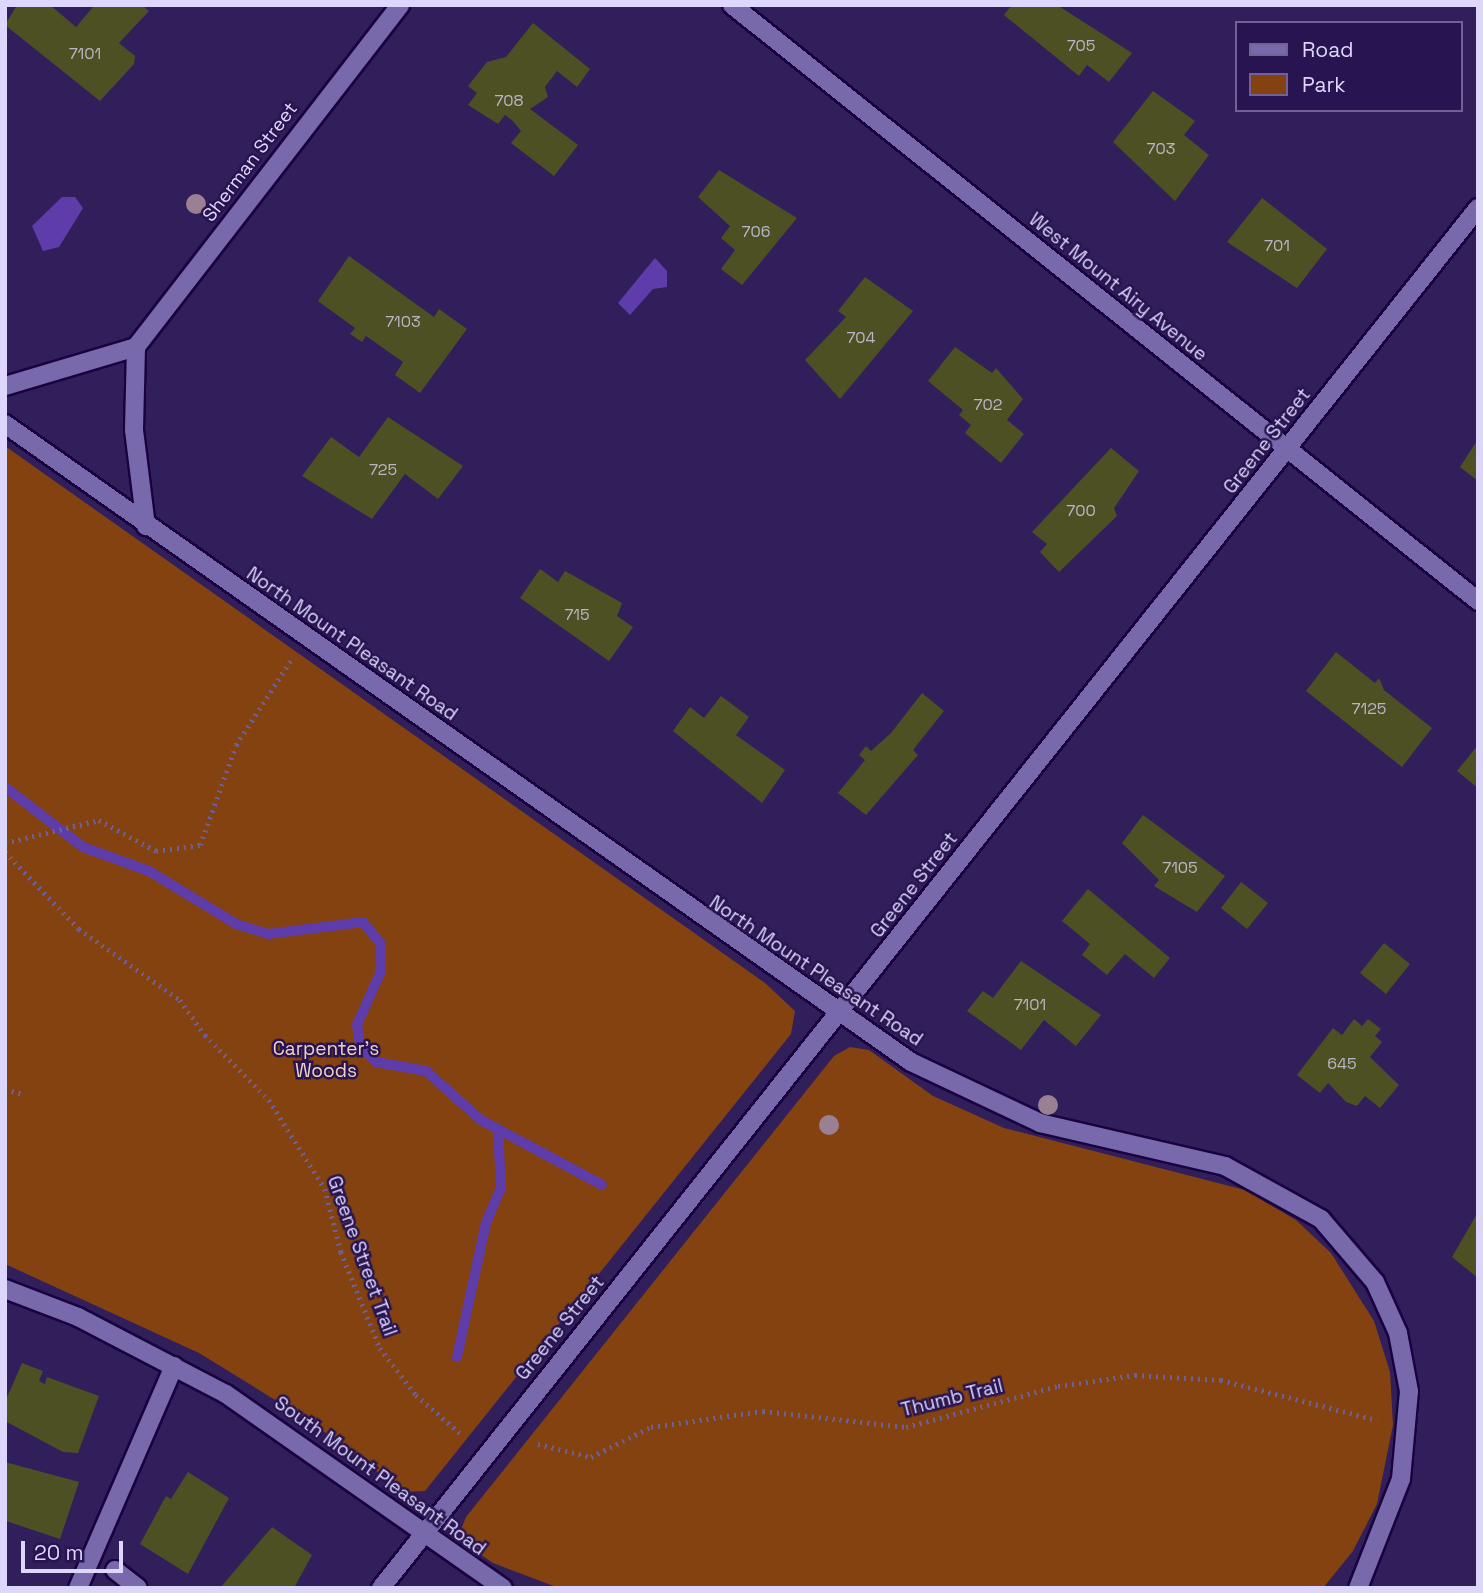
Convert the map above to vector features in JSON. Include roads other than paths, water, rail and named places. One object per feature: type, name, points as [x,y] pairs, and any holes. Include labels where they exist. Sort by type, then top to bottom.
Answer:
[{"type":"street","name":"Sherman Street","points":[[136,346],[400,5]]},
{"type":"street","name":"West Mount Airy Avenue","points":[[732,5],[1478,601]]},
{"type":"street","name":"Greene Street","points":[[381,1588],[1478,208]]},
{"type":"street","points":[[5,386],[136,346],[134,430],[146,526]]},
{"type":"street","name":"North Mount Pleasant Road","points":[[5,424],[837,1014],[1005,1110],[1252,1177],[1302,1204],[1343,1240],[1387,1306],[1409,1391],[1401,1479],[1358,1588]]},
{"type":"street","name":"South Mount Pleasant Road","points":[[5,1289],[174,1366],[271,1422],[423,1535],[503,1588]]},
{"type":"street","points":[[78,1588],[174,1366]]},
{"type":"street","points":[[115,1570],[138,1588]]},
{"type":"waterway","points":[[5,787],[83,847],[149,871],[236,924],[268,934],[363,922],[381,944],[380,973],[357,1025],[360,1045],[376,1062],[426,1071],[481,1120],[602,1185]]},
{"type":"waterway","points":[[457,1357],[486,1223],[501,1187],[498,1129]]},
{"type":"park label","name":"Carpenter's Woods","points":[[326,1060]]}]
